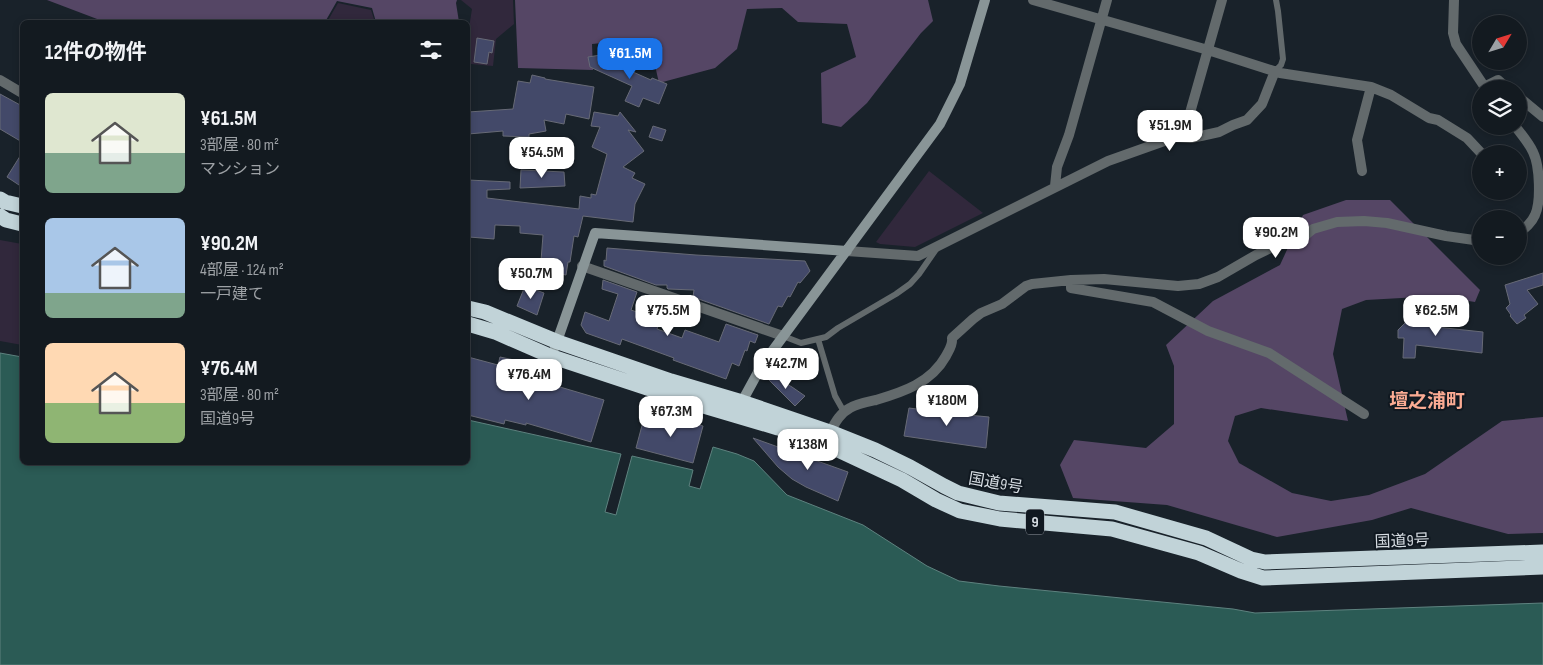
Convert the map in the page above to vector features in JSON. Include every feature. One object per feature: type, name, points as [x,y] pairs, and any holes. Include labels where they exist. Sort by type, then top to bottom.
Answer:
[{"type":"highway","points":[[0,199],[20,206]]},
{"type":"highway","points":[[0,216],[6,220],[20,224]]},
{"type":"highway","name":"国道9号","points":[[470,308],[485,312],[558,342],[671,381],[739,408],[823,443],[902,480],[960,511],[1000,519],[1112,528],[1199,553],[1263,578],[1543,567]]},
{"type":"highway","name":"国道9号","points":[[470,325],[495,332],[550,356],[680,399],[739,408],[830,432],[910,466],[944,486],[966,495],[999,503],[1115,512],[1206,538],[1251,559],[1264,562],[1543,552]]},
{"type":"street","points":[[739,408],[762,365],[940,124],[960,84],[985,0]]},
{"type":"street","points":[[1033,0],[1275,71],[1371,87],[1391,95],[1429,118],[1438,120],[1467,138],[1474,145]]},
{"type":"street","points":[[1055,186],[1057,167],[1107,0]]},
{"type":"street","points":[[550,356],[558,342],[582,266],[595,233],[918,256],[1108,161],[1184,134],[1222,0]]},
{"type":"street","points":[[1454,0],[1453,33],[1456,44],[1480,80]]},
{"type":"street","points":[[1176,137],[1190,138],[1219,132],[1247,120],[1262,104],[1275,71]]},
{"type":"street","points":[[0,80],[20,92]]},
{"type":"street","points":[[1362,171],[1357,140],[1371,87]]},
{"type":"street","points":[[1527,104],[1543,117]]},
{"type":"street","points":[[1521,135],[1533,151],[1539,186],[1538,206],[1535,216],[1527,226]]},
{"type":"street","points":[[830,432],[844,412],[854,406],[910,389],[924,381],[944,360],[953,344],[952,338],[968,322],[981,313],[1002,304],[1026,286],[1032,284],[1104,279],[1178,286],[1199,284],[1218,277],[1281,243],[1306,234],[1313,229],[1337,222],[1364,221],[1386,223],[1472,240]]},
{"type":"street","points":[[582,266],[784,336]]},
{"type":"street","points":[[1071,280],[1071,288],[1153,302],[1208,331],[1270,354],[1364,414]]},
{"type":"lane","points":[[1275,71],[1281,65],[1282,59],[1276,0]]},
{"type":"lane","points":[[784,336],[801,343],[826,337],[910,284],[939,245]]},
{"type":"lane","points":[[818,339],[835,396],[844,412]]},
{"type":"shaded area","points":[[47,0],[457,0],[459,20],[375,20],[372,8],[337,1],[326,20],[100,20]]},
{"type":"shaded area","points":[[461,0],[513,0],[514,24],[496,39],[493,66],[471,64],[470,66],[470,22],[472,9]]},
{"type":"shaded area","points":[[515,0],[928,0],[933,21],[921,33],[867,103],[841,127],[822,123],[821,73],[856,57],[847,24],[798,22],[782,8],[747,9],[737,49],[715,68],[659,83],[654,61],[612,42],[592,44],[593,70],[518,68]]},
{"type":"shaded area","points":[[338,3],[371,10],[374,20],[328,20]]},
{"type":"shaded area","points":[[929,171],[983,213],[915,247],[876,242]]},
{"type":"shaded area","points":[[1346,200],[1390,200],[1480,290],[1475,302],[1437,296],[1366,300],[1342,309],[1333,354],[1348,421],[1261,408],[1235,416],[1228,441],[1239,463],[1292,493],[1331,501],[1369,495],[1425,474],[1502,421],[1543,417],[1543,533],[1508,534],[1411,508],[1372,520],[1277,537],[1167,505],[1073,498],[1060,465],[1074,440],[1146,448],[1174,424],[1174,366],[1166,345],[1213,301],[1280,265],[1303,215]]},
{"type":"shaded area","points":[[0,240],[20,244],[20,345],[0,341]]},
{"type":"shaded area","points":[[0,353],[20,357],[20,465],[470,465],[470,420],[621,454],[605,512],[616,515],[632,456],[693,470],[689,486],[700,489],[713,447],[737,454],[754,461],[787,495],[863,525],[927,566],[959,581],[1233,609],[1255,613],[1543,603],[1543,665],[0,665]]},
{"type":"building","points":[[477,38],[494,41],[492,53],[489,52],[487,64],[474,62]]},
{"type":"building","points":[[607,54],[607,56],[613,55],[615,64],[651,80],[652,78],[667,84],[659,104],[643,98],[639,107],[625,101],[632,86],[590,67],[588,57]]},
{"type":"building","points":[[532,75],[594,87],[589,119],[566,114],[564,124],[544,120],[546,131],[529,134],[529,137],[503,136],[503,131],[470,134],[470,112],[513,109],[518,81],[530,83]]},
{"type":"building","points":[[0,94],[20,105],[20,141],[0,129]]},
{"type":"building","points":[[594,112],[618,116],[620,112],[636,132],[628,130],[644,151],[623,167],[635,173],[632,178],[645,184],[635,204],[633,222],[583,216],[578,237],[574,236],[566,275],[550,272],[552,262],[541,261],[543,235],[520,233],[520,226],[495,225],[494,239],[470,237],[470,180],[510,182],[510,189],[487,190],[487,198],[579,209],[580,196],[591,198],[591,194],[596,195],[607,154],[592,147],[600,127],[591,126]]},
{"type":"building","points":[[653,126],[666,130],[662,141],[649,137]]},
{"type":"building","points":[[20,156],[20,186],[7,177]]},
{"type":"building","points":[[521,170],[564,172],[565,186],[520,188]]},
{"type":"building","points":[[607,248],[805,261],[810,271],[800,283],[798,282],[782,307],[778,306],[769,324],[693,297],[694,290],[668,289],[667,285],[656,285],[604,266]]},
{"type":"building","points":[[1543,273],[1543,285],[1527,290],[1538,304],[1524,315],[1526,318],[1517,324],[1506,308],[1510,304],[1505,285]]},
{"type":"building","points":[[603,280],[637,292],[631,310],[660,320],[657,329],[682,338],[685,330],[719,342],[726,324],[758,335],[755,343],[750,341],[739,366],[732,363],[726,379],[622,339],[620,345],[586,333],[581,325],[585,312],[609,321],[618,294],[602,289]]},
{"type":"building","points":[[525,286],[544,293],[537,315],[517,306]]},
{"type":"building","points":[[1406,308],[1418,309],[1417,325],[1483,332],[1482,353],[1416,345],[1415,358],[1403,358],[1404,338],[1398,338],[1398,330],[1405,323]]},
{"type":"building","points":[[500,357],[519,361],[515,376],[604,400],[591,442],[526,423],[526,425],[505,420],[504,424],[470,416],[470,358],[498,365]]},
{"type":"building","points":[[766,372],[805,396],[795,406],[764,375]]},
{"type":"building","points":[[926,404],[947,408],[947,413],[989,417],[986,448],[904,436],[909,408],[925,410]]},
{"type":"building","points":[[668,416],[703,426],[693,463],[636,448],[644,418],[667,424]]},
{"type":"building","points":[[753,438],[848,472],[838,501],[792,479],[778,467]]},
{"type":"district","name":"壇之浦町","points":[[1427,400]]}]
